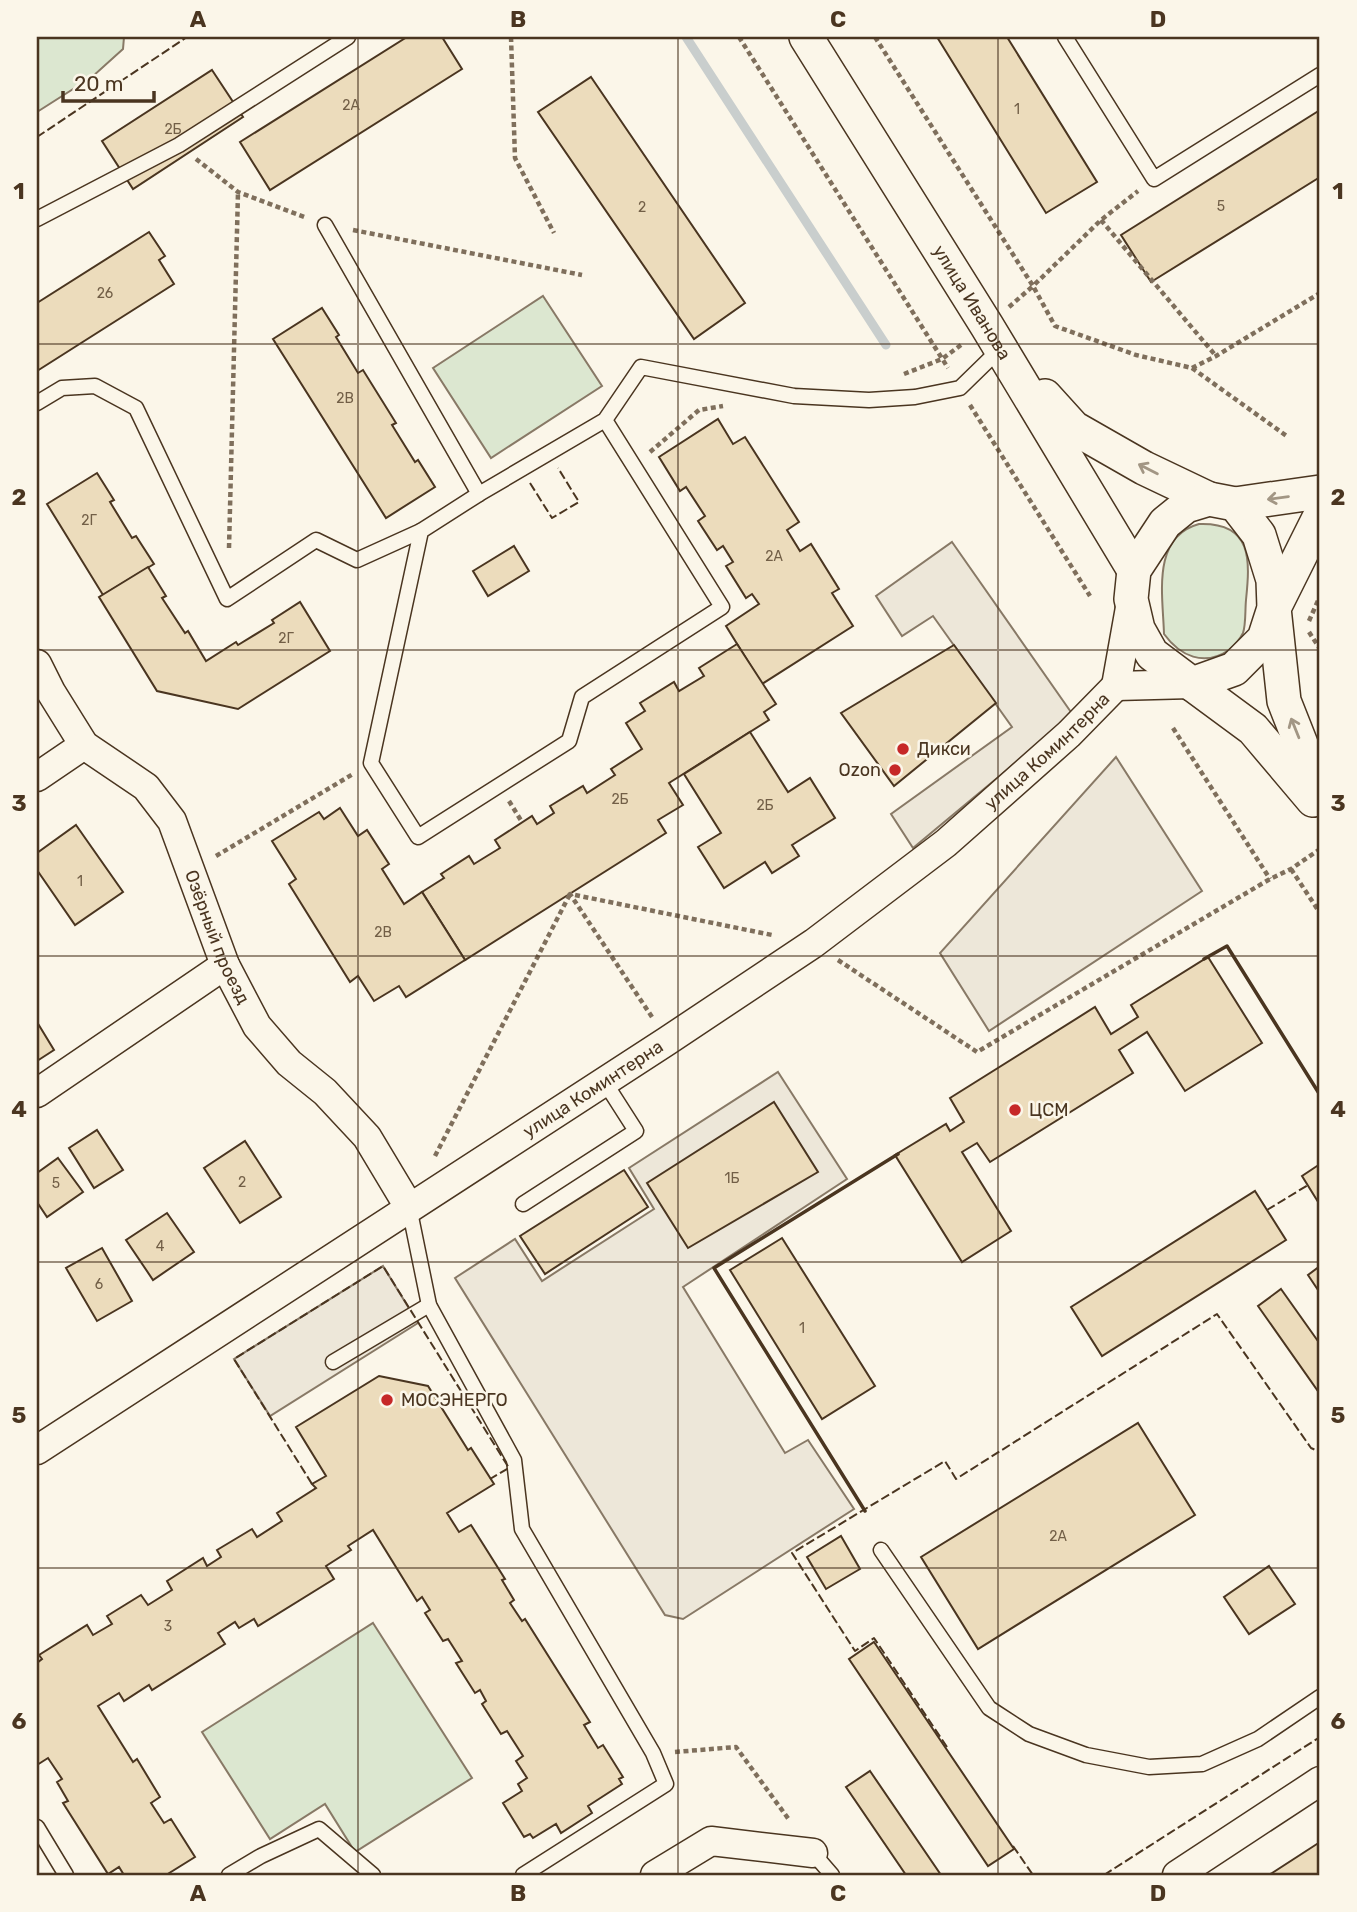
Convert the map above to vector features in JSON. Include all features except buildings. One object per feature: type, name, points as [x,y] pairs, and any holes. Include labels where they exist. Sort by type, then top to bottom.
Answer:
[{"type":"street","name":"улица Иванова","points":[[806,37],[993,338],[1133,584]]},
{"type":"street","points":[[993,338],[1074,428],[1144,468],[1222,502],[1259,535],[1273,580],[1284,701],[1320,792]]},
{"type":"street","points":[[1320,492],[1186,506],[1165,523],[1133,584],[1116,685],[1192,684],[1234,669],[1264,639],[1274,608],[1320,516]]},
{"type":"street","points":[[1133,584],[1138,629],[1152,654],[1253,729],[1320,808]]},
{"type":"street","name":"Озёрный проезд","points":[[37,664],[84,745],[146,787],[172,821],[225,965],[257,1026],[289,1063],[325,1092],[367,1137],[409,1207]]},
{"type":"street","name":"улица Коминтерна","points":[[37,1450],[814,943],[946,843],[1069,734],[1116,685]]},
{"type":"street","points":[[37,777],[84,745]]},
{"type":"street","points":[[37,1093],[225,965]]},
{"type":"street","points":[[1177,1875],[1320,1781]]},
{"type":"street","points":[[655,1875],[711,1841],[813,1853]]},
{"type":"lane","points":[[37,219],[179,145],[348,37]]},
{"type":"lane","points":[[1065,37],[1154,179],[1320,75]]},
{"type":"lane","points":[[325,225],[479,494]]},
{"type":"lane","points":[[37,403],[62,388],[95,386],[136,408],[227,599],[317,540],[357,560],[421,531],[605,420],[641,367],[807,396],[869,400],[915,397],[960,388],[993,338]]},
{"type":"lane","points":[[421,531],[370,764],[418,837],[569,741],[582,697],[722,607],[605,420]]},
{"type":"lane","points":[[523,1204],[636,1131],[604,1081]]},
{"type":"lane","points":[[409,1207],[429,1305],[514,1460],[522,1529],[653,1753],[666,1784],[523,1875]]},
{"type":"lane","points":[[333,1362],[429,1305]]},
{"type":"lane","points":[[881,1550],[989,1708],[1029,1734],[1086,1755],[1149,1768],[1202,1763],[1258,1739],[1320,1697]]},
{"type":"lane","points":[[37,1827],[66,1875]]},
{"type":"lane","points":[[229,1875],[261,1856],[319,1829],[373,1875]]},
{"type":"lane","points":[[813,1853],[832,1875]]},
{"type":"path","points":[[511,37],[514,159],[554,233]]},
{"type":"path","points":[[739,37],[1090,596]]},
{"type":"path","points":[[875,37],[1033,286],[1055,326],[1136,355],[1192,368],[1288,437]]},
{"type":"path","points":[[179,145],[238,192],[325,225],[582,275]]},
{"type":"path","points":[[903,374],[993,338],[1033,286],[1101,220],[1154,179]]},
{"type":"path","points":[[227,599],[238,192]]},
{"type":"path","points":[[1101,220],[1216,356]]},
{"type":"path","points":[[1192,368],[1320,293]]},
{"type":"path","points":[[634,466],[699,410],[727,406]]},
{"type":"path","points":[[1320,596],[1306,627],[1320,649]]},
{"type":"path","points":[[1173,728],[1270,879]]},
{"type":"path","points":[[191,871],[370,764]]},
{"type":"path","points":[[570,894],[814,943],[977,1052],[1291,869],[1320,849]]},
{"type":"path","points":[[1291,869],[1320,913]]},
{"type":"path","points":[[570,894],[667,1041]]},
{"type":"path","points":[[434,1159],[570,894]]},
{"type":"path","points":[[653,1753],[736,1747],[813,1853]]},
{"type":"green space","points":[[37,37],[124,37],[123,49],[92,77],[37,112]]},
{"type":"green space","points":[[543,296],[602,386],[491,458],[433,368]]},
{"type":"green space","points":[[1199,524],[1217,525],[1230,530],[1239,537],[1247,558],[1243,633],[1229,650],[1211,658],[1193,657],[1185,653],[1164,634],[1162,586],[1167,554],[1173,541],[1184,531]]},
{"type":"green space","points":[[373,1623],[472,1778],[355,1852],[325,1804],[270,1839],[202,1732]]},
{"type":"shaded area","points":[[952,542],[1073,715],[913,848],[891,814],[1012,727],[933,616],[902,636],[876,596]]},
{"type":"shaded area","points":[[1116,757],[1202,891],[989,1031],[940,953]]},
{"type":"shaded area","points":[[778,1072],[847,1179],[683,1287],[785,1453],[808,1440],[854,1509],[683,1619],[665,1615],[455,1278],[515,1239],[542,1281],[654,1209],[629,1168]]},
{"type":"shaded area","points":[[383,1266],[418,1323],[270,1416],[234,1359]]},
{"type":"waterway","points":[[686,37],[886,345]]},
{"type":"fence","points":[[37,137],[187,37]]},
{"type":"fence","points":[[530,483],[552,518],[579,502],[558,468]]},
{"type":"fence","points":[[1267,1210],[1308,1185]]},
{"type":"fence","points":[[312,1484],[234,1359],[383,1266],[509,1468],[490,1479]]},
{"type":"fence","points":[[947,1747],[874,1638],[855,1651],[792,1553],[945,1461],[956,1479],[1217,1314],[1311,1448],[1320,1452]]},
{"type":"fence","points":[[1104,1875],[1320,1737]]},
{"type":"fence","points":[[1013,1846],[1033,1875]]},
{"type":"wall","points":[[1204,959],[1227,946],[1320,1095]]},
{"type":"wall","points":[[865,1511],[714,1268],[898,1154]]},
{"type":"place","name":"Дикси","points":[[903,749]]},
{"type":"place","name":"Ozon","points":[[895,770]]},
{"type":"place","name":"ЦСМ","points":[[1015,1110]]},
{"type":"place","name":"МОСЭНЕРГО","points":[[387,1400]]}]
